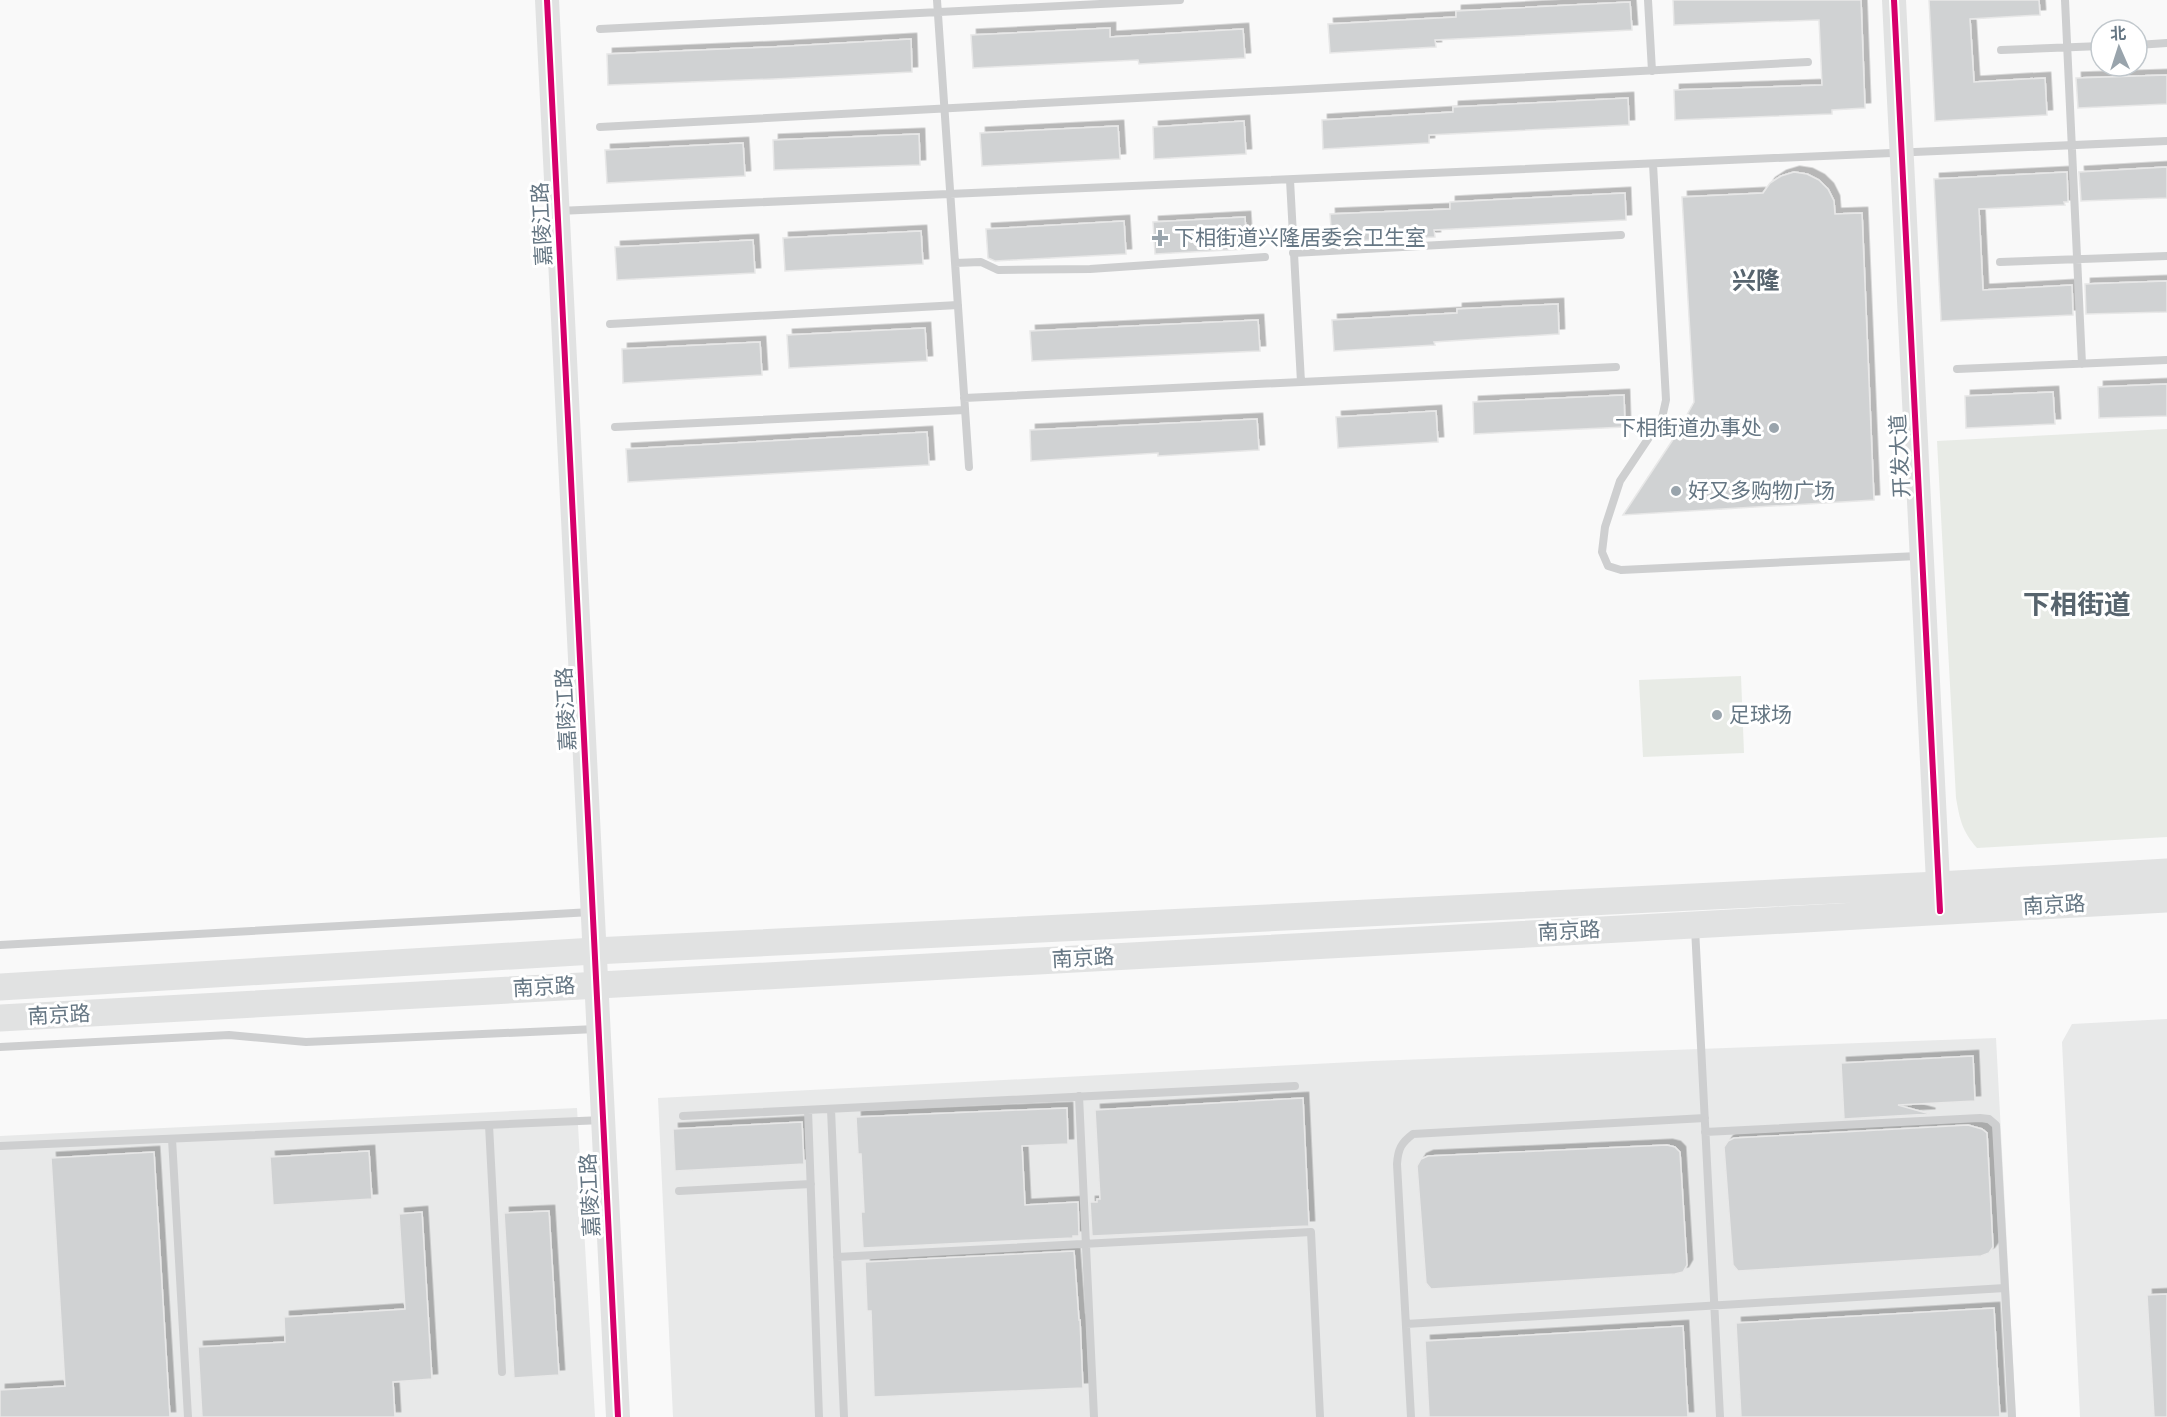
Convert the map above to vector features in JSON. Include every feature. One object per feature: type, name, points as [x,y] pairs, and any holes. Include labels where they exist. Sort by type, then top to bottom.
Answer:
[{"type":"main road","name":"南京路","points":[[0,1018],[1695,924],[2167,872]]},
{"type":"main road","name":"南京路","points":[[0,987],[594,951],[1939,898],[2167,899]]},
{"type":"street","name":"嘉陵江路","points":[[547,0],[618,1417]]},
{"type":"street","name":"开发大道","points":[[1894,0],[1939,898]]},
{"type":"lane","points":[[937,0],[969,467]]},
{"type":"lane","points":[[600,30],[1180,0]]},
{"type":"lane","points":[[1648,0],[1652,71]]},
{"type":"lane","points":[[2065,0],[2082,364]]},
{"type":"lane","points":[[2149,44],[2167,43]]},
{"type":"lane","points":[[2001,50],[2089,47]]},
{"type":"lane","points":[[600,127],[1808,62]]},
{"type":"lane","points":[[558,211],[2167,141]]},
{"type":"lane","points":[[1653,164],[1666,400],[1662,418],[1620,482],[1605,527],[1602,552],[1608,566],[1622,570],[1922,556]]},
{"type":"lane","points":[[1290,180],[1301,382]]},
{"type":"lane","points":[[1293,253],[1620,235]]},
{"type":"lane","points":[[2000,262],[2167,256]]},
{"type":"lane","points":[[955,263],[981,262],[998,270],[1090,269],[1265,257]]},
{"type":"lane","points":[[610,324],[958,305]]},
{"type":"lane","points":[[1957,369],[2167,360]]},
{"type":"lane","points":[[964,398],[1616,367]]},
{"type":"lane","points":[[615,426],[965,410]]},
{"type":"lane","points":[[0,945],[592,912]]},
{"type":"lane","points":[[1695,924],[1720,1417]]},
{"type":"lane","points":[[0,1047],[229,1035],[306,1042],[599,1029]]},
{"type":"lane","points":[[683,1116],[1295,1086]]},
{"type":"lane","points":[[1079,1096],[1094,1417]]},
{"type":"lane","points":[[831,1109],[844,1417]]},
{"type":"lane","points":[[808,1110],[819,1417]]},
{"type":"lane","points":[[1411,1417],[1397,1164],[1402,1142],[1413,1134],[1705,1118]]},
{"type":"lane","points":[[1705,1132],[1989,1119],[1996,1125],[2012,1417]]},
{"type":"lane","points":[[0,1146],[603,1120]]},
{"type":"lane","points":[[489,1125],[502,1372]]},
{"type":"lane","points":[[172,1139],[188,1417]]},
{"type":"lane","points":[[679,1191],[811,1184]]},
{"type":"lane","points":[[837,1257],[1311,1232],[1320,1417]]},
{"type":"lane","points":[[1406,1324],[2005,1288]]},
{"type":"shaded area","points":[[2167,429],[2167,837],[1977,848],[1962,825],[1956,798],[1937,441]]},
{"type":"shaded area","points":[[1741,676],[1744,753],[1643,757],[1639,680]]},
{"type":"shaded area","points":[[2167,1019],[2167,1417],[2080,1417],[2062,1042],[2072,1024]]},
{"type":"shaded area","points":[[1996,1038],[2016,1417],[673,1417],[658,1098],[1373,1061]]},
{"type":"shaded area","points":[[577,1108],[595,1417],[0,1417],[0,1136]]},
{"type":"building","points":[[1673,0],[1861,0],[1865,108],[1832,110],[1832,114],[1675,120],[1674,90],[1822,85],[1819,20],[1674,25]]},
{"type":"building","points":[[1929,0],[2039,0],[2040,15],[1970,19],[1974,82],[2045,78],[2047,115],[1935,121]]},
{"type":"building","points":[[1630,2],[1632,30],[1435,40],[1436,47],[1330,53],[1328,24],[1456,17],[1456,11]]},
{"type":"building","points":[[1110,28],[1110,37],[1243,29],[1245,58],[1139,64],[1138,60],[973,68],[971,35]]},
{"type":"building","points":[[911,39],[912,72],[608,85],[607,54]]},
{"type":"building","points":[[2167,75],[2167,104],[2078,108],[2076,78],[2149,78],[2149,76]]},
{"type":"building","points":[[1628,98],[1629,125],[1429,135],[1429,143],[1323,149],[1322,120],[1453,112],[1453,107]]},
{"type":"building","points":[[1244,121],[1246,154],[1154,159],[1153,127]]},
{"type":"building","points":[[1118,126],[1120,159],[982,166],[980,133]]},
{"type":"building","points":[[919,134],[920,165],[774,170],[773,140]]},
{"type":"building","points":[[743,143],[745,176],[607,183],[605,150]]},
{"type":"building","points":[[2167,167],[2167,198],[2081,201],[2079,172]]},
{"type":"building","points":[[1794,172],[1807,174],[1819,180],[1828,189],[1834,201],[1835,214],[1862,213],[1874,500],[1623,515],[1674,438],[1694,402],[1682,197],[1763,193],[1770,183]]},
{"type":"building","points":[[2067,172],[2068,202],[2064,202],[2065,205],[1979,209],[1983,290],[2072,285],[2073,315],[1941,321],[1934,179]]},
{"type":"building","points":[[1625,193],[1626,220],[1434,230],[1435,237],[1332,242],[1330,214],[1450,209],[1450,202]]},
{"type":"building","points":[[1245,217],[1247,249],[1155,254],[1153,222]]},
{"type":"building","points":[[1124,221],[1126,254],[995,261],[988,258],[986,229]]},
{"type":"building","points":[[921,231],[923,264],[785,271],[783,238]]},
{"type":"building","points":[[753,240],[755,273],[617,280],[615,247]]},
{"type":"building","points":[[2167,281],[2167,312],[2086,314],[2085,284]]},
{"type":"building","points":[[1558,304],[1559,334],[1334,351],[1332,320],[1457,313],[1457,309]]},
{"type":"building","points":[[1258,320],[1260,351],[1032,361],[1030,331]]},
{"type":"building","points":[[925,328],[927,361],[789,368],[787,335]]},
{"type":"building","points":[[760,342],[762,375],[623,383],[622,349]]},
{"type":"building","points":[[2167,384],[2167,416],[2099,418],[2098,387]]},
{"type":"building","points":[[2053,392],[2055,424],[1966,428],[1965,396]]},
{"type":"building","points":[[1624,395],[1625,427],[1474,434],[1473,402]]},
{"type":"building","points":[[1436,411],[1438,442],[1338,448],[1336,417]]},
{"type":"building","points":[[1257,419],[1259,450],[1158,456],[1158,453],[1031,461],[1030,430]]},
{"type":"building","points":[[927,432],[929,465],[628,482],[626,449]]},
{"type":"building","points":[[1973,1056],[1975,1101],[1898,1105],[1930,1114],[1844,1119],[1841,1063]]},
{"type":"building","points":[[1303,1098],[1309,1226],[1092,1236],[1090,1202],[1097,1202],[1097,1199],[1100,1199],[1095,1110]]},
{"type":"building","points":[[1067,1108],[1068,1144],[1022,1146],[1025,1205],[1078,1202],[1079,1236],[863,1248],[861,1154],[858,1154],[856,1117]]},
{"type":"building","points":[[802,1122],[804,1164],[675,1171],[673,1129]]},
{"type":"building","points":[[1968,1125],[1987,1133],[1993,1247],[1989,1253],[1981,1256],[1738,1271],[1733,1265],[1724,1147],[1728,1141],[1734,1138]]},
{"type":"building","points":[[1667,1145],[1675,1147],[1680,1152],[1687,1265],[1683,1272],[1431,1289],[1426,1283],[1417,1166],[1421,1159],[1428,1156]]},
{"type":"building","points":[[369,1151],[372,1199],[273,1205],[270,1157]]},
{"type":"building","points":[[154,1152],[170,1417],[0,1417],[0,1390],[65,1386],[51,1158]]},
{"type":"building","points":[[549,1211],[559,1375],[514,1378],[504,1213]]},
{"type":"building","points":[[422,1212],[432,1379],[393,1382],[395,1417],[202,1417],[198,1347],[285,1342],[284,1317],[405,1309],[399,1214]]},
{"type":"building","points":[[1074,1251],[1083,1388],[874,1397],[871,1311],[867,1311],[865,1262]]},
{"type":"building","points":[[2167,1294],[2167,1417],[2154,1417],[2147,1295]]},
{"type":"building","points":[[1994,1308],[2000,1417],[1741,1417],[1736,1323]]},
{"type":"building","points":[[1683,1326],[1688,1417],[1429,1417],[1425,1341]]},
{"type":"cycle path","points":[[547,0],[618,1417]]},
{"type":"cycle path","points":[[1894,0],[1940,911]]},
{"type":"place","name":"下相街道兴隆居委会卫生室","points":[[1160,238]]},
{"type":"place","name":"下相街道办事处","points":[[1774,428]]},
{"type":"place","name":"好又多购物广场","points":[[1676,491]]},
{"type":"place","name":"足球场","points":[[1717,715]]},
{"type":"district","name":"兴隆","points":[[1756,281]]},
{"type":"district","name":"下相街道","points":[[2077,605]]}]
